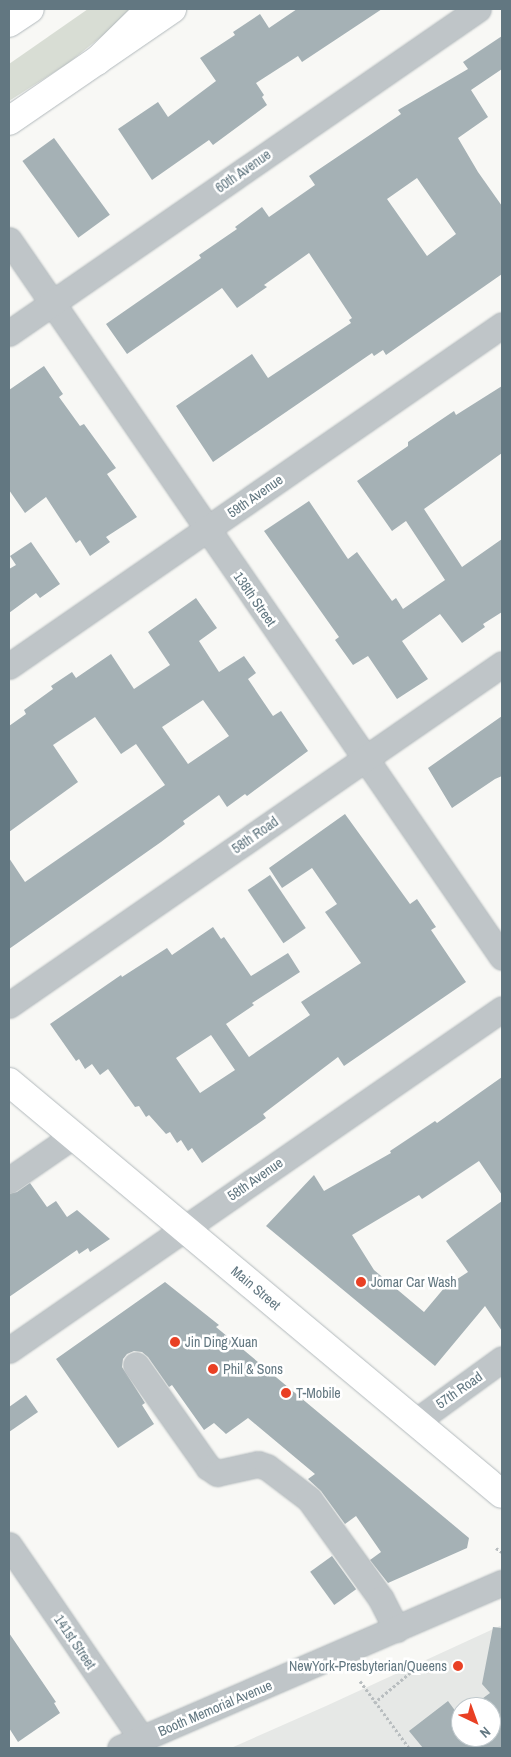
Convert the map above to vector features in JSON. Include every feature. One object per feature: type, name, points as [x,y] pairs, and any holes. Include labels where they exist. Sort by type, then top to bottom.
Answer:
[{"type":"main road","points":[[9,23],[30,9]]},
{"type":"main road","points":[[97,61],[150,9]]},
{"type":"main road","points":[[9,121],[172,9]]},
{"type":"main road","name":"Main Street","points":[[9,1082],[502,1494]]},
{"type":"street","name":"60th Avenue","points":[[9,333],[478,9]]},
{"type":"street","name":"138th Street","points":[[9,240],[502,957]]},
{"type":"street","name":"59th Avenue","points":[[9,666],[502,325]]},
{"type":"street","name":"58th Road","points":[[9,1005],[502,664]]},
{"type":"street","name":"58th Avenue","points":[[9,1350],[502,1009]]},
{"type":"street","points":[[9,1180],[73,1136]]},
{"type":"street","name":"57th Road","points":[[415,1422],[502,1360]]},
{"type":"street","points":[[136,1365],[208,1467],[217,1473],[258,1464],[267,1467],[309,1499],[382,1599],[396,1629]]},
{"type":"street","name":"141st Street","points":[[9,1545],[131,1744]]},
{"type":"street","name":"Booth Memorial Avenue","points":[[131,1744],[502,1583]]},
{"type":"path","points":[[502,1546],[496,1548],[502,1552]]},
{"type":"path","points":[[374,1703],[412,1671],[407,1661]]},
{"type":"path","points":[[360,1681],[408,1748]]},
{"type":"shaded area","points":[[88,9],[136,9],[67,64],[9,101],[9,64]]},
{"type":"shaded area","name":"NewYork-Presbyterian/Queens","points":[[502,1625],[502,1748],[231,1748],[326,1706]]},
{"type":"building","points":[[297,9],[382,9],[302,62],[298,56],[256,83],[264,95],[262,97],[267,105],[213,145],[209,140],[152,180],[118,129],[158,102],[168,117],[216,81],[200,58],[235,35],[233,32],[260,14],[269,28]]},
{"type":"building","points":[[502,36],[502,69],[471,90],[488,117],[458,138],[478,172],[502,206],[502,274],[386,355],[383,350],[374,356],[372,353],[213,462],[176,406],[252,354],[268,378],[351,323],[349,320],[352,318],[309,253],[264,285],[267,287],[237,308],[222,288],[127,354],[106,324],[201,258],[199,255],[237,229],[235,227],[262,207],[269,217],[315,185],[309,176],[401,114],[398,110],[468,69],[463,62]],"holes":[[[417,178],[456,234],[427,256],[387,199]]]},
{"type":"building","points":[[54,138],[110,215],[78,238],[22,161]]},
{"type":"building","points":[[44,366],[63,394],[59,397],[80,426],[84,424],[116,468],[107,474],[137,517],[106,537],[110,542],[90,556],[80,540],[76,543],[46,497],[25,513],[9,490],[9,390]]},
{"type":"building","points":[[502,386],[502,453],[424,509],[462,567],[502,539],[502,612],[483,624],[485,627],[462,643],[440,614],[402,641],[428,679],[397,699],[368,656],[353,665],[335,640],[339,637],[264,531],[309,501],[348,559],[357,552],[392,601],[396,598],[403,609],[445,580],[406,521],[392,531],[357,481],[408,446],[408,442],[454,411],[456,415]]},
{"type":"building","points":[[31,542],[60,584],[40,598],[36,593],[9,613],[9,569],[16,565],[10,556]]},
{"type":"building","points":[[196,598],[217,628],[199,641],[219,672],[244,656],[256,673],[248,679],[273,716],[281,711],[308,751],[247,796],[245,794],[227,807],[219,795],[183,821],[185,824],[161,842],[9,949],[9,858],[25,882],[165,785],[136,744],[121,754],[95,717],[53,745],[78,782],[9,832],[9,726],[26,714],[24,710],[53,689],[51,686],[72,672],[76,678],[111,654],[134,689],[170,665],[148,632]],"holes":[[[203,700],[229,736],[188,764],[162,727]]]},
{"type":"building","points":[[502,716],[502,776],[452,808],[428,768]]},
{"type":"building","points":[[345,814],[410,904],[417,899],[436,927],[431,930],[466,982],[344,1066],[338,1057],[263,1114],[266,1118],[202,1163],[192,1148],[188,1151],[181,1140],[177,1143],[170,1132],[166,1134],[149,1115],[146,1117],[139,1106],[135,1107],[108,1069],[100,1075],[92,1064],[85,1069],[79,1059],[76,1061],[50,1024],[121,975],[122,977],[167,948],[172,955],[213,927],[221,939],[224,937],[251,976],[288,953],[300,972],[252,1003],[254,1005],[226,1024],[249,1057],[310,1015],[301,1002],[361,963],[325,912],[337,904],[312,868],[282,888],[269,868]],"holes":[[[211,1035],[235,1070],[200,1093],[176,1058]]]},
{"type":"building","points":[[270,875],[306,928],[283,943],[248,890]]},
{"type":"building","points":[[502,1077],[502,1195],[479,1161],[422,1199],[419,1195],[352,1235],[374,1270],[424,1312],[445,1287],[468,1272],[446,1241],[502,1201],[502,1331],[485,1306],[435,1366],[266,1226],[314,1175],[324,1191],[391,1153],[390,1151],[435,1121],[437,1123]]},
{"type":"building","points":[[30,1183],[47,1207],[56,1201],[67,1217],[77,1210],[110,1239],[90,1252],[88,1248],[79,1254],[77,1250],[9,1297],[9,1194],[17,1192]]},
{"type":"building","points":[[165,1282],[219,1325],[216,1327],[469,1538],[467,1548],[388,1583],[370,1560],[381,1552],[356,1516],[345,1524],[321,1491],[308,1479],[315,1474],[248,1418],[226,1434],[214,1423],[204,1430],[172,1385],[169,1387],[148,1357],[142,1352],[134,1351],[127,1354],[123,1359],[122,1367],[145,1403],[142,1405],[154,1424],[118,1448],[56,1359]]},
{"type":"building","points":[[26,1395],[38,1412],[9,1432],[9,1407]]},
{"type":"building","points":[[332,1556],[356,1589],[334,1605],[310,1572]]},
{"type":"building","points":[[493,1627],[502,1628],[502,1748],[423,1748],[409,1731],[448,1701],[451,1705],[451,1747],[501,1747],[501,1697],[485,1697],[490,1693],[482,1684]]},
{"type":"building","points":[[9,1633],[56,1702],[54,1703],[60,1713],[18,1742],[9,1728]]},
{"type":"place","name":"Jomar Car Wash","points":[[361,1282]]},
{"type":"place","name":"Jin Ding Xuan","points":[[175,1342]]},
{"type":"place","name":"Phil & Sons","points":[[213,1369]]},
{"type":"place","name":"T-Mobile","points":[[286,1393]]},
{"type":"place","name":"NewYork-Presbyterian/Queens","points":[[458,1666]]}]
